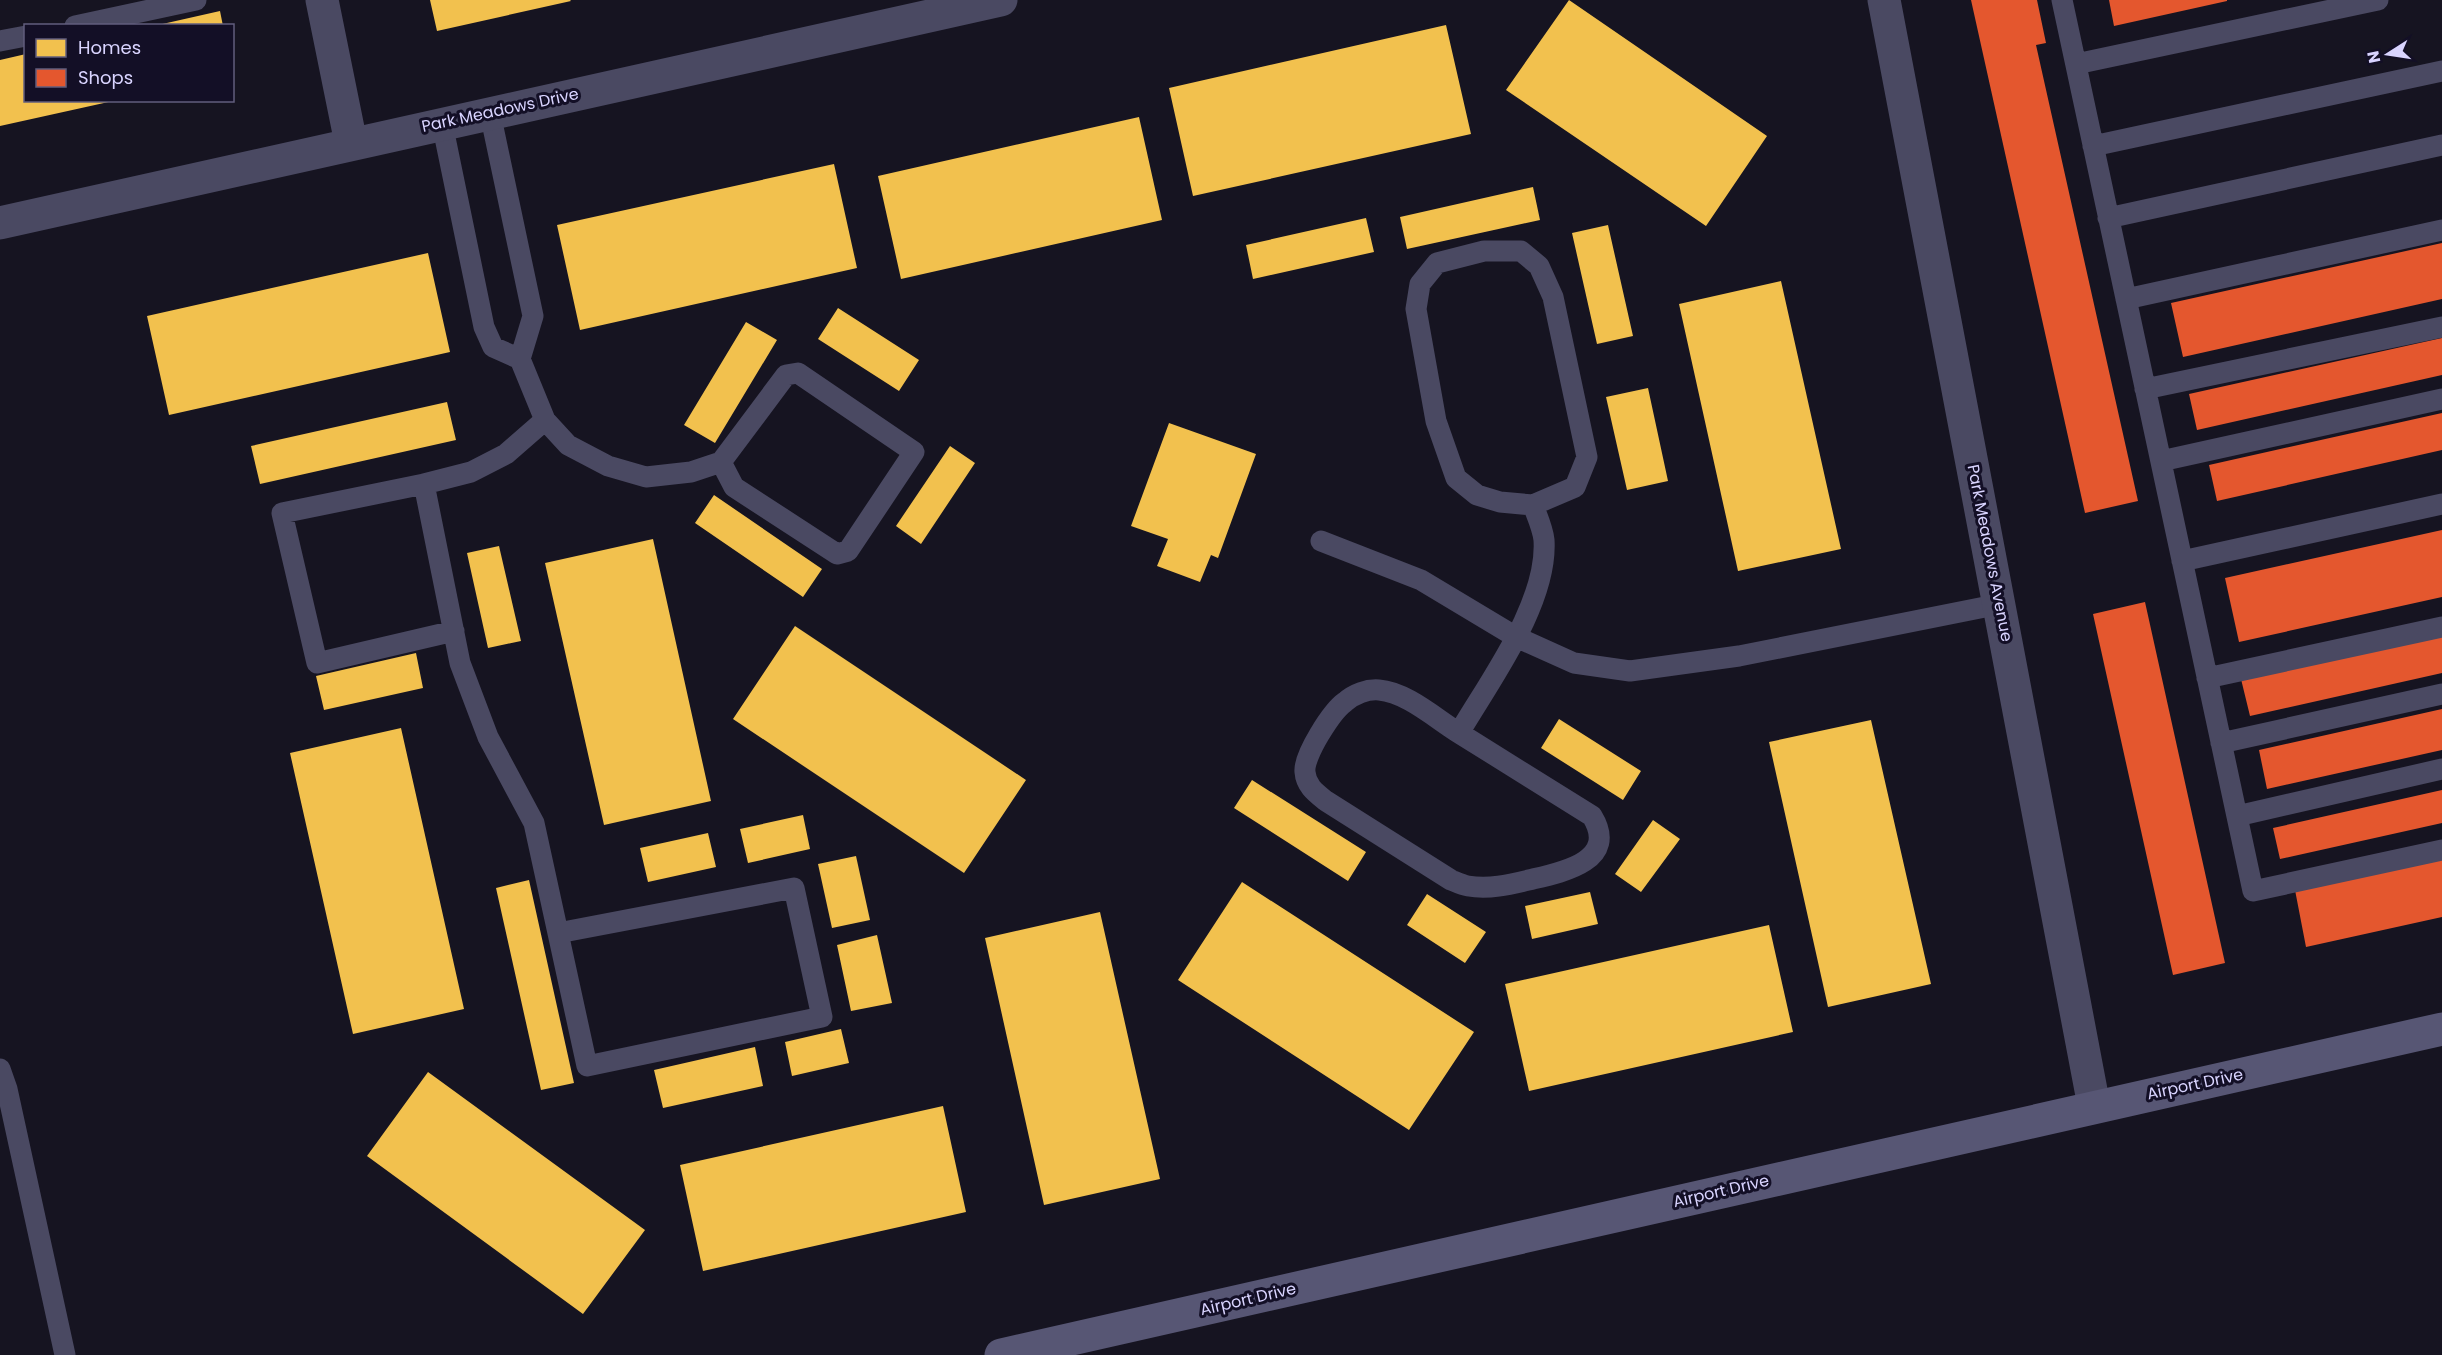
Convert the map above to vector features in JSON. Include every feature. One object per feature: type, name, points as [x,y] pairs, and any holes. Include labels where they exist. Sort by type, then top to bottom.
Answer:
[{"type":"main road","name":"Airport Drive","points":[[1001,1355],[2442,1029]]},
{"type":"street","points":[[322,0],[351,143]]},
{"type":"street","name":"Park Meadows Drive","points":[[0,223],[1001,0]]},
{"type":"street","name":"Park Meadows Avenue","points":[[1884,0],[2094,1106]]},
{"type":"lane","points":[[84,24],[196,0]]},
{"type":"lane","points":[[2062,0],[2253,891],[2442,850]]},
{"type":"lane","points":[[2076,64],[2378,0]]},
{"type":"lane","points":[[0,41],[24,36]]},
{"type":"lane","points":[[2093,146],[2442,70]]},
{"type":"lane","points":[[490,112],[533,316],[520,359],[545,420],[568,445],[608,466],[646,477],[691,472],[721,462],[786,375],[798,373],[914,452],[848,551],[837,554],[734,487],[721,462]]},
{"type":"lane","points":[[442,123],[484,327],[493,346],[520,359]]},
{"type":"lane","points":[[2108,218],[2442,146]]},
{"type":"lane","points":[[2126,299],[2442,230]]},
{"type":"lane","points":[[1484,251],[1521,251],[1539,266],[1553,297],[1587,457],[1575,487],[1533,505],[1500,502],[1477,495],[1456,478],[1436,421],[1416,309],[1419,284],[1437,263],[1484,251]]},
{"type":"lane","points":[[2145,389],[2442,327]]},
{"type":"lane","points":[[2161,461],[2442,399]]},
{"type":"lane","points":[[454,631],[316,663],[282,513],[471,472],[506,454],[545,420]]},
{"type":"lane","points":[[424,484],[460,663],[488,738],[534,823],[587,1066],[822,1017],[794,888],[558,933]]},
{"type":"lane","points":[[2182,561],[2442,504]]},
{"type":"lane","points":[[1459,733],[1516,637],[1537,590],[1544,540],[1533,505]]},
{"type":"lane","points":[[1321,541],[1421,580],[1516,637],[1574,663],[1630,671],[1739,656],[2000,604]]},
{"type":"lane","points":[[2207,678],[2442,627]]},
{"type":"lane","points":[[1377,689],[1393,692],[1459,733],[1592,816],[1598,826],[1600,839],[1594,853],[1581,865],[1567,871],[1515,883],[1488,887],[1467,886],[1451,880],[1326,801],[1311,789],[1305,771],[1307,757],[1342,703],[1364,692],[1377,689]]},
{"type":"lane","points":[[2221,743],[2442,694]]},
{"type":"lane","points":[[2237,816],[2442,769]]},
{"type":"lane","points":[[0,1069],[7,1089],[65,1355]]},
{"type":"building: Homes","points":[[430,0],[570,0],[571,1],[437,31]]},
{"type":"building: Homes","points":[[1569,0],[1767,136],[1706,226],[1506,90]]},
{"type":"building: Homes","points":[[220,11],[223,24],[162,24]]},
{"type":"building: Homes","points":[[1446,25],[1471,134],[1193,196],[1169,88]]},
{"type":"building: Homes","points":[[24,54],[24,102],[108,102],[0,126],[0,60]]},
{"type":"building: Homes","points":[[1139,117],[1162,220],[901,279],[878,176]]},
{"type":"building: Homes","points":[[834,164],[857,268],[580,330],[557,225]]},
{"type":"building: Homes","points":[[1533,187],[1540,220],[1407,249],[1400,217]]},
{"type":"building: Homes","points":[[1366,218],[1374,252],[1253,279],[1246,245]]},
{"type":"building: Homes","points":[[1608,225],[1633,336],[1597,344],[1572,233]]},
{"type":"building: Homes","points":[[428,253],[450,352],[169,415],[147,316]]},
{"type":"building: Homes","points":[[1781,281],[1841,549],[1738,571],[1679,304]]},
{"type":"building: Homes","points":[[838,308],[919,360],[899,391],[818,339]]},
{"type":"building: Homes","points":[[746,322],[777,340],[715,443],[684,425]]},
{"type":"building: Homes","points":[[1648,388],[1668,481],[1627,490],[1606,397]]},
{"type":"building: Homes","points":[[447,402],[456,440],[260,484],[251,446]]},
{"type":"building: Homes","points":[[1169,423],[1256,454],[1218,558],[1211,555],[1200,582],[1157,566],[1168,539],[1131,526]]},
{"type":"building: Homes","points":[[950,446],[975,463],[921,544],[896,526]]},
{"type":"building: Homes","points":[[714,495],[822,569],[803,597],[695,523]]},
{"type":"building: Homes","points":[[653,539],[711,801],[604,825],[545,563]]},
{"type":"building: Homes","points":[[499,546],[521,641],[488,648],[467,553]]},
{"type":"building: Homes","points":[[795,626],[1026,780],[964,873],[733,719]]},
{"type":"building: Homes","points":[[416,653],[423,688],[324,710],[316,676]]},
{"type":"building: Homes","points":[[1559,719],[1641,771],[1623,800],[1541,748]]},
{"type":"building: Homes","points":[[1871,720],[1931,984],[1828,1007],[1769,742]]},
{"type":"building: Homes","points":[[401,728],[464,1009],[353,1034],[290,753]]},
{"type":"building: Homes","points":[[1252,780],[1366,852],[1348,881],[1234,808]]},
{"type":"building: Homes","points":[[803,815],[810,849],[748,863],[740,829]]},
{"type":"building: Homes","points":[[1653,820],[1680,839],[1641,892],[1615,874]]},
{"type":"building: Homes","points":[[708,833],[716,867],[648,882],[640,848]]},
{"type":"building: Homes","points":[[856,856],[870,920],[832,928],[818,864]]},
{"type":"building: Homes","points":[[529,880],[574,1083],[541,1090],[496,888]]},
{"type":"building: Homes","points":[[1242,882],[1474,1032],[1409,1130],[1178,980]]},
{"type":"building: Homes","points":[[1590,892],[1598,924],[1532,939],[1525,906]]},
{"type":"building: Homes","points":[[1427,894],[1486,932],[1465,963],[1407,925]]},
{"type":"building: Homes","points":[[1100,912],[1160,1179],[1044,1205],[985,938]]},
{"type":"building: Homes","points":[[1769,925],[1793,1032],[1529,1091],[1505,984]]},
{"type":"building: Homes","points":[[877,935],[892,1003],[851,1011],[837,945]]},
{"type":"building: Homes","points":[[841,1029],[849,1063],[792,1076],[785,1042]]},
{"type":"building: Homes","points":[[755,1047],[763,1086],[663,1108],[654,1070]]},
{"type":"building: Homes","points":[[428,1072],[645,1230],[583,1314],[367,1156]]},
{"type":"building: Homes","points":[[943,1106],[966,1212],[703,1271],[680,1165]]},
{"type":"building: Shops","points":[[1971,0],[2037,0],[2046,43],[2036,45],[2138,501],[2085,513]]},
{"type":"building: Shops","points":[[2109,0],[2227,0],[2227,1],[2114,26]]},
{"type":"building: Shops","points":[[2442,243],[2442,299],[2183,357],[2171,303]]},
{"type":"building: Shops","points":[[2442,338],[2442,375],[2197,430],[2189,394]]},
{"type":"building: Shops","points":[[2442,413],[2442,450],[2217,501],[2209,465]]},
{"type":"building: Shops","points":[[2442,530],[2442,597],[2239,642],[2225,578]]},
{"type":"building: Shops","points":[[2145,602],[2225,963],[2173,975],[2093,614]]},
{"type":"building: Shops","points":[[2442,634],[2442,673],[2250,716],[2241,679]]},
{"type":"building: Shops","points":[[2442,709],[2442,750],[2267,789],[2259,750]]},
{"type":"building: Shops","points":[[2442,790],[2442,823],[2280,859],[2273,828]]},
{"type":"building: Shops","points":[[2442,857],[2442,917],[2306,947],[2295,890]]}]
